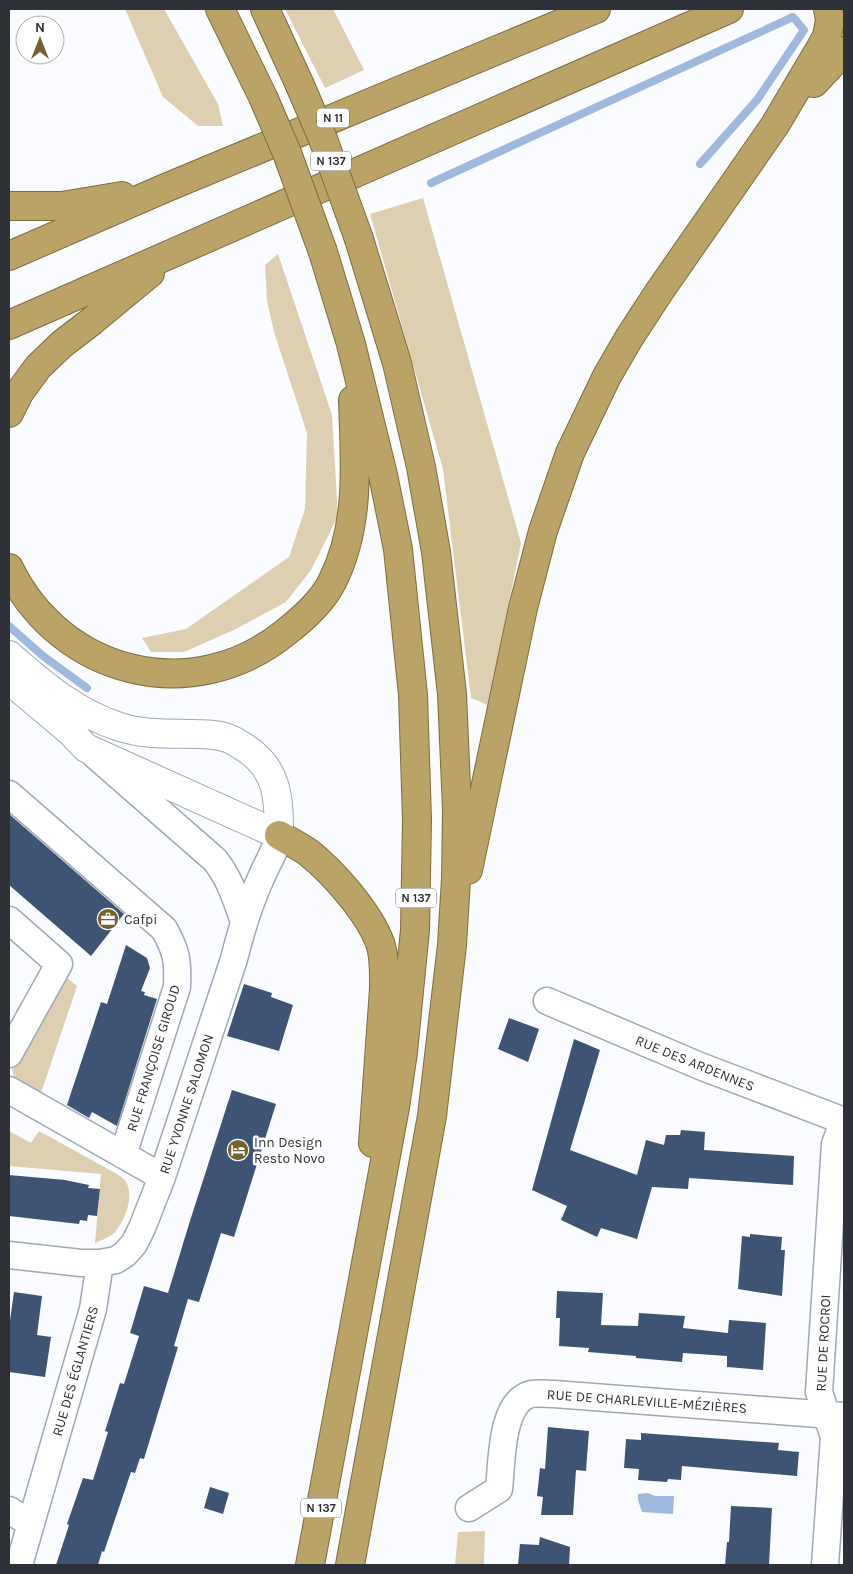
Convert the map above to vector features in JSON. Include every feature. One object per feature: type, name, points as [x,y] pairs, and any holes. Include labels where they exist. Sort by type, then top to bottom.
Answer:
[{"type":"highway","name":"N 137","points":[[220,9],[263,97],[287,153],[323,252],[352,344],[372,423],[398,549],[413,694],[417,820],[415,930],[403,1052],[360,1299],[310,1565]]},
{"type":"highway","name":"N 137","points":[[265,9],[323,139],[359,240],[386,324],[421,467],[436,552],[452,694],[456,799],[456,879],[452,945],[432,1116],[350,1565]]},
{"type":"highway","name":"N 11","points":[[9,256],[163,189],[596,9]]},
{"type":"highway","points":[[9,325],[730,9]]},
{"type":"highway","points":[[452,945],[523,608],[543,531],[570,453],[607,376],[629,338],[775,125],[820,50],[827,36],[830,20],[828,9]]},
{"type":"highway","points":[[775,125],[844,50]]},
{"type":"highway","points":[[9,206],[62,206],[163,189]]},
{"type":"highway","points":[[9,413],[20,392],[38,366],[62,344],[92,322],[174,253]]},
{"type":"highway","points":[[9,568],[17,584],[40,615],[68,640],[93,655],[123,667],[156,673],[191,673],[222,667],[249,656],[276,640],[300,621],[318,603],[331,584],[346,544],[356,494],[352,344]]},
{"type":"highway","points":[[279,835],[309,854],[339,883],[371,923],[380,946],[384,974],[383,1009],[360,1299]]},
{"type":"street","points":[[9,655],[49,690],[75,706],[121,728],[145,732],[217,735],[232,739],[249,749],[272,775],[279,802],[279,835],[86,748]]},
{"type":"street","points":[[9,680],[71,732],[86,748],[215,860],[232,885],[244,922]]},
{"type":"street","name":"RUE FRANÇOISE GIROUD","points":[[9,794],[164,929],[175,948],[178,966],[177,987],[123,1155]]},
{"type":"street","name":"RUE YVONNE SALOMON","points":[[100,1263],[116,1260],[125,1254],[134,1244],[142,1228],[162,1177],[234,959],[244,922],[261,878],[276,848],[279,835]]},
{"type":"street","points":[[9,920],[59,964],[9,1054]]},
{"type":"street","name":"RUE DES ARDENNES","points":[[547,1001],[700,1066],[844,1120]]},
{"type":"street","points":[[9,1090],[162,1177]]},
{"type":"street","name":"RUE DE ROCROI","points":[[825,1565],[835,1415],[819,1392],[836,1144],[844,1120]]},
{"type":"street","points":[[9,1255],[100,1263]]},
{"type":"street","name":"RUE DES ÉGLANTIERS","points":[[19,1565],[93,1309],[100,1263]]},
{"type":"street","name":"RUE DE CHARLEVILLE-MÉZIÈRES","points":[[469,1508],[499,1489],[506,1427],[511,1411],[517,1402],[530,1394],[835,1415]]},
{"type":"street","points":[[9,1510],[31,1524]]},
{"type":"shaded area","points":[[125,9],[164,9],[218,104],[223,126],[198,126],[163,97]]},
{"type":"shaded area","points":[[285,9],[333,9],[364,70],[325,88]]},
{"type":"shaded area","points":[[423,198],[521,543],[488,705],[471,698],[443,469],[370,214]]},
{"type":"shaded area","points":[[278,254],[332,415],[338,516],[311,570],[286,602],[234,630],[184,652],[151,652],[142,638],[186,629],[289,557],[305,509],[307,433],[274,332],[267,301],[265,265]]},
{"type":"shaded area","points":[[67,978],[77,986],[40,1096],[15,1080],[12,1070]]},
{"type":"shaded area","points":[[9,1131],[31,1143],[39,1131],[124,1179],[128,1188],[129,1202],[121,1224],[113,1234],[95,1243],[101,1174],[9,1166]]},
{"type":"shaded area","points":[[485,1531],[484,1565],[455,1565],[458,1532]]},
{"type":"water","points":[[648,1493],[655,1496],[674,1496],[673,1514],[642,1512],[638,1494]]},
{"type":"building","points":[[9,814],[124,914],[91,956],[9,885]]},
{"type":"building","points":[[126,945],[147,958],[150,968],[141,991],[145,992],[144,995],[157,999],[117,1126],[92,1112],[89,1118],[67,1105],[101,1002],[107,1004]]},
{"type":"building","points":[[244,984],[272,993],[271,997],[293,1005],[279,1051],[227,1036]]},
{"type":"building","points":[[509,1018],[539,1029],[528,1062],[498,1049]]},
{"type":"building","points":[[574,1039],[600,1050],[570,1150],[637,1175],[646,1140],[664,1145],[666,1135],[680,1135],[681,1130],[705,1132],[704,1150],[794,1156],[793,1185],[689,1178],[688,1189],[652,1187],[637,1239],[601,1228],[597,1237],[561,1220],[567,1206],[532,1190]]},
{"type":"building","points":[[232,1090],[276,1104],[234,1237],[221,1233],[199,1302],[188,1299],[174,1346],[178,1347],[144,1459],[140,1458],[135,1473],[131,1472],[98,1565],[56,1565],[69,1525],[67,1524],[83,1478],[93,1480],[108,1432],[105,1431],[120,1383],[124,1384],[139,1336],[130,1333],[144,1286],[168,1293]]},
{"type":"building","points":[[9,1175],[65,1180],[89,1185],[88,1188],[100,1189],[97,1216],[88,1215],[87,1221],[80,1220],[79,1224],[9,1216]]},
{"type":"building","points":[[750,1234],[782,1237],[781,1250],[785,1250],[782,1296],[738,1289],[742,1236],[750,1237]]},
{"type":"building","points":[[557,1291],[603,1293],[601,1325],[638,1326],[639,1313],[685,1316],[683,1328],[728,1333],[729,1320],[766,1323],[763,1370],[727,1367],[727,1356],[683,1353],[682,1362],[588,1352],[589,1348],[559,1346],[560,1318],[556,1318]]},
{"type":"building","points":[[14,1292],[42,1296],[37,1335],[51,1337],[45,1377],[9,1372],[9,1327]]},
{"type":"building","points":[[548,1427],[589,1431],[586,1471],[576,1470],[573,1515],[541,1515],[543,1497],[537,1496],[540,1468],[545,1469]]},
{"type":"building","points":[[641,1433],[779,1443],[778,1450],[799,1452],[797,1476],[682,1466],[681,1480],[668,1479],[667,1482],[638,1480],[639,1469],[624,1468],[626,1439],[641,1440]]},
{"type":"building","points":[[210,1487],[229,1493],[223,1514],[204,1508]]},
{"type":"building","points":[[731,1506],[772,1508],[769,1565],[725,1565],[727,1542],[729,1542]]},
{"type":"building","points":[[540,1537],[570,1547],[569,1565],[518,1565],[520,1544],[539,1545]]},
{"type":"waterway","points":[[431,183],[793,17],[804,30],[757,100],[700,164]]},
{"type":"waterway","points":[[9,626],[43,656],[87,688]]},
{"type":"place","name":"Cafpi","points":[[108,919]]},
{"type":"place","name":"Inn Design Resto Novo","points":[[238,1150]]}]
